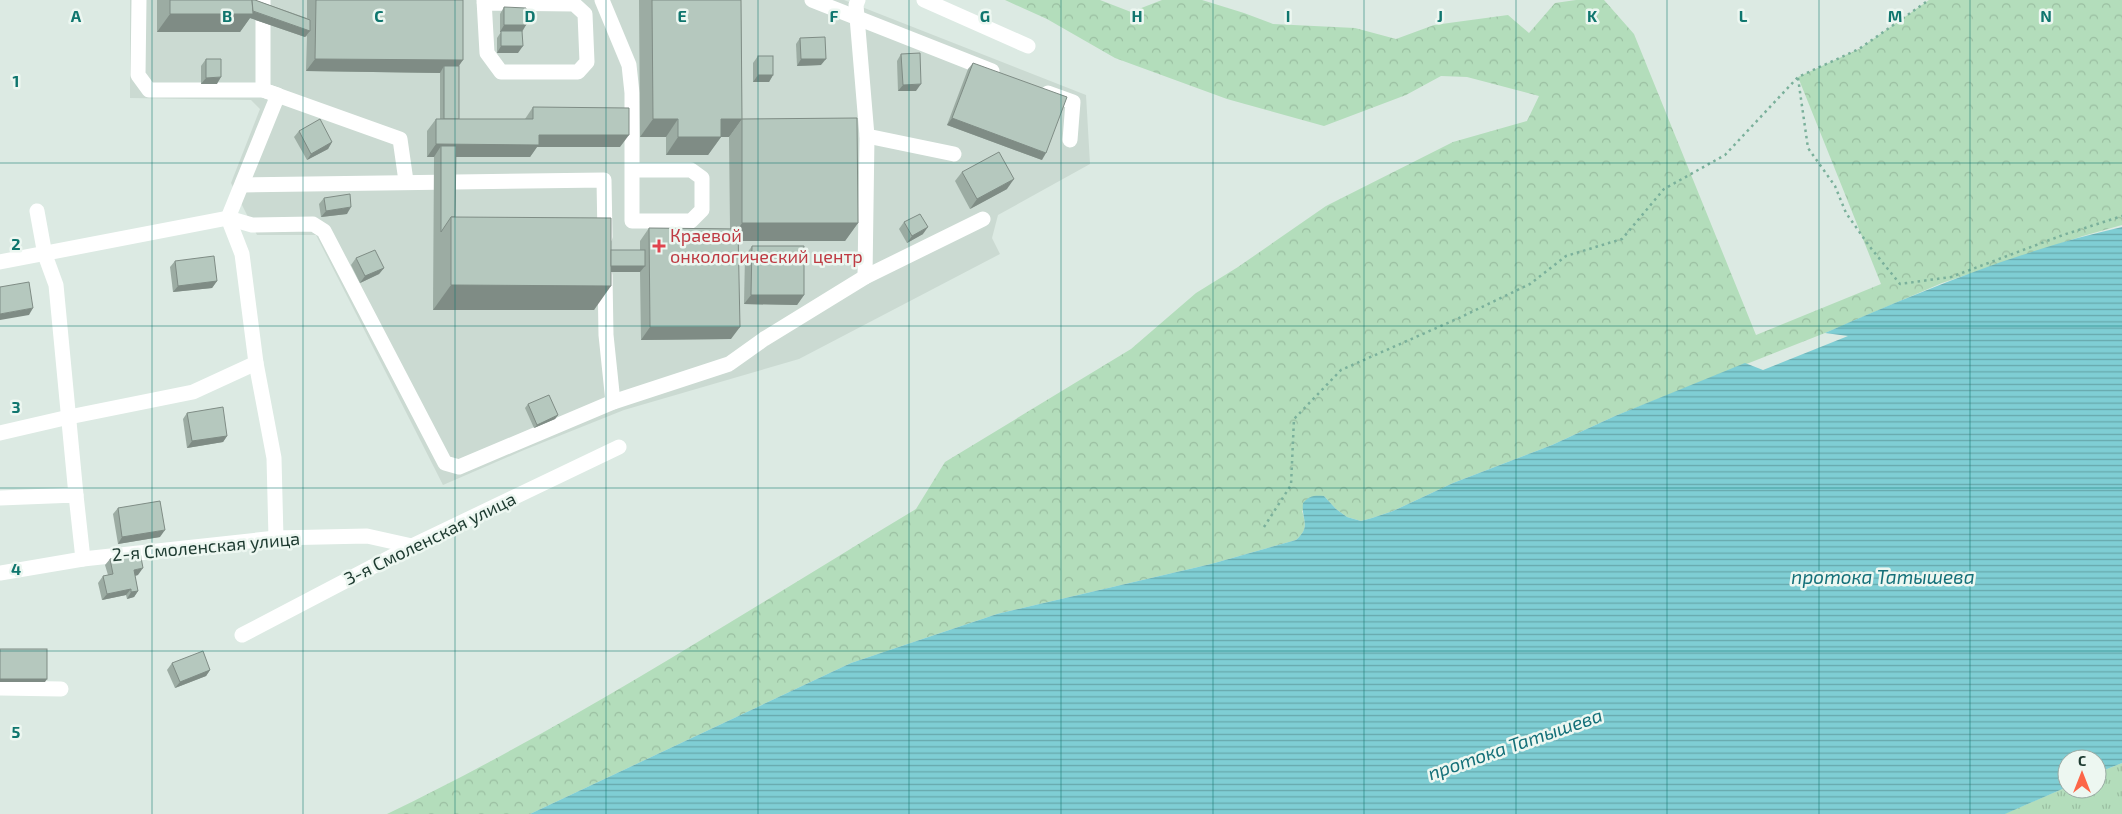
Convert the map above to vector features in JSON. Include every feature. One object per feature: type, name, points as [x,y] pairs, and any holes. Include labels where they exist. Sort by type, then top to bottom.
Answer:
[{"type":"street","points":[[139,0],[138,75],[149,90],[263,90],[278,95],[400,139],[406,182]]},
{"type":"street","points":[[263,0],[263,90]]},
{"type":"street","points":[[602,0],[629,65],[632,93],[632,170],[632,221],[691,221],[702,210],[702,178],[691,170],[632,170]]},
{"type":"street","points":[[812,0],[1010,78]]},
{"type":"street","points":[[858,0],[868,136],[866,277]]},
{"type":"street","points":[[924,0],[1028,46]]},
{"type":"street","points":[[484,1],[574,4],[585,14],[587,62],[578,72],[501,72],[487,53],[484,1]]},
{"type":"street","points":[[1037,88],[1073,102],[1070,140]]},
{"type":"street","points":[[276,538],[274,458],[256,363],[242,254],[228,218],[278,95]]},
{"type":"street","points":[[868,136],[954,154]]},
{"type":"street","points":[[242,185],[604,180],[606,335],[613,402]]},
{"type":"street","points":[[37,211],[45,255],[56,285],[83,559]]},
{"type":"street","points":[[0,262],[45,255],[228,218],[252,225],[313,224],[324,231],[445,463],[459,467],[613,402],[729,364],[764,339],[866,277],[983,219]]},
{"type":"street","points":[[0,433],[193,392],[256,363]]},
{"type":"street","name":"3-я Смоленская улица","points":[[242,635],[412,546],[619,447]]},
{"type":"street","points":[[0,498],[76,495]]},
{"type":"street","name":"2-я Смоленская улица","points":[[0,573],[83,559],[276,538],[367,536],[412,546]]},
{"type":"street","points":[[0,688],[61,689]]},
{"type":"path","points":[[1264,528],[1291,485],[1294,419],[1341,370],[1459,318],[1530,284],[1566,256],[1622,238],[1664,190],[1725,155],[1798,77],[1859,49],[1929,0]]},
{"type":"path","points":[[1798,77],[1808,148],[1835,186],[1846,213],[1900,284],[1951,276],[2063,235],[2122,216]]},
{"type":"shaded area","name":"Краевой онкологический центр","points":[[130,0],[844,0],[1086,95],[1090,164],[998,215],[992,238],[1000,254],[799,359],[624,410],[443,485],[316,235],[257,235],[231,183],[260,109],[251,100],[130,98]]},
{"type":"green space","points":[[1005,0],[1100,0],[1131,12],[1162,0],[1202,0],[1273,24],[1355,28],[1396,39],[1434,25],[1508,15],[1529,33],[1555,3],[1576,0],[1604,0],[1634,34],[1756,335],[1881,284],[1798,77],[1859,49],[1929,0],[2122,0],[2122,225],[1942,283],[1825,333],[1615,416],[1552,445],[1453,483],[1393,511],[1361,521],[1347,517],[1336,509],[1324,496],[1302,511],[1305,527],[1302,534],[1296,540],[1211,564],[997,614],[851,663],[530,814],[387,814],[455,780],[589,707],[916,509],[945,462],[1131,349],[1196,293],[1238,267],[1326,206],[1453,142],[1527,121],[1539,96],[1467,77],[1441,76],[1406,95],[1324,126],[1227,99],[1115,58],[1047,19]]},
{"type":"green space","points":[[2122,763],[2122,814],[2004,814],[2057,791],[2057,799],[2107,799],[2107,769]]},
{"type":"water","name":"протока Татышева","points":[[2122,227],[2122,763],[2107,769],[2107,749],[2057,749],[2057,791],[2005,814],[530,814],[851,663],[997,614],[1211,564],[1296,540],[1305,527],[1303,503],[1312,497],[1324,496],[1336,509],[1347,517],[1361,521],[1393,511],[1453,483],[1552,445],[1615,416],[1745,363],[1763,370],[1848,336],[1825,333],[1934,287],[2046,247]]},
{"type":"building","points":[[170,0],[252,0],[253,14],[170,14]]},
{"type":"building","points":[[252,0],[310,20],[310,31],[253,11]]},
{"type":"building","points":[[316,0],[463,0],[463,60],[315,59]]},
{"type":"building","points":[[652,0],[741,0],[742,119],[721,119],[721,137],[678,137],[678,119],[653,119]]},
{"type":"building","points":[[504,7],[526,8],[526,25],[504,25]]},
{"type":"building","points":[[501,31],[522,31],[523,46],[501,46]]},
{"type":"building","points":[[825,37],[826,59],[801,59],[800,38]]},
{"type":"building","points":[[920,53],[921,84],[903,85],[901,54]]},
{"type":"building","points":[[758,56],[773,56],[773,75],[758,75]]},
{"type":"building","points":[[206,59],[221,59],[221,77],[206,78]]},
{"type":"building","points":[[973,63],[1067,97],[1046,153],[952,118]]},
{"type":"building","points":[[444,66],[459,66],[459,119],[444,119]]},
{"type":"building","points":[[533,107],[629,108],[629,135],[539,135],[539,145],[436,144],[436,119],[533,119]]},
{"type":"building","points":[[857,118],[858,223],[742,223],[742,119]]},
{"type":"building","points":[[320,119],[332,142],[311,154],[299,131]]},
{"type":"building","points":[[441,146],[456,146],[455,217],[451,217],[441,232]]},
{"type":"building","points":[[999,152],[1014,179],[977,199],[962,172]]},
{"type":"building","points":[[350,194],[351,207],[326,211],[324,198]]},
{"type":"building","points":[[920,214],[928,227],[912,236],[904,222]]},
{"type":"building","points":[[451,217],[611,218],[611,286],[451,285]]},
{"type":"building","points":[[649,228],[738,229],[740,327],[650,327]]},
{"type":"building","points":[[752,246],[804,246],[804,295],[751,295]]},
{"type":"building","points":[[375,250],[384,268],[365,276],[356,258]]},
{"type":"building","points":[[611,250],[645,250],[645,266],[611,266]]},
{"type":"building","points":[[214,256],[217,281],[178,286],[175,261]]},
{"type":"building","points":[[29,282],[33,308],[0,314],[0,287]]},
{"type":"building","points":[[549,395],[558,415],[537,425],[528,404]]},
{"type":"building","points":[[223,407],[227,436],[192,441],[187,413]]},
{"type":"building","points":[[160,501],[165,530],[122,537],[118,508]]},
{"type":"building","points":[[140,552],[143,568],[134,570],[138,591],[131,592],[131,589],[107,594],[103,576],[113,574],[110,559]]},
{"type":"building","points":[[0,649],[47,649],[47,679],[0,679]]},
{"type":"building","points":[[203,651],[210,670],[180,682],[172,663]]},
{"type":"place","name":"Краевой онкологический центр","points":[[659,246]]}]
